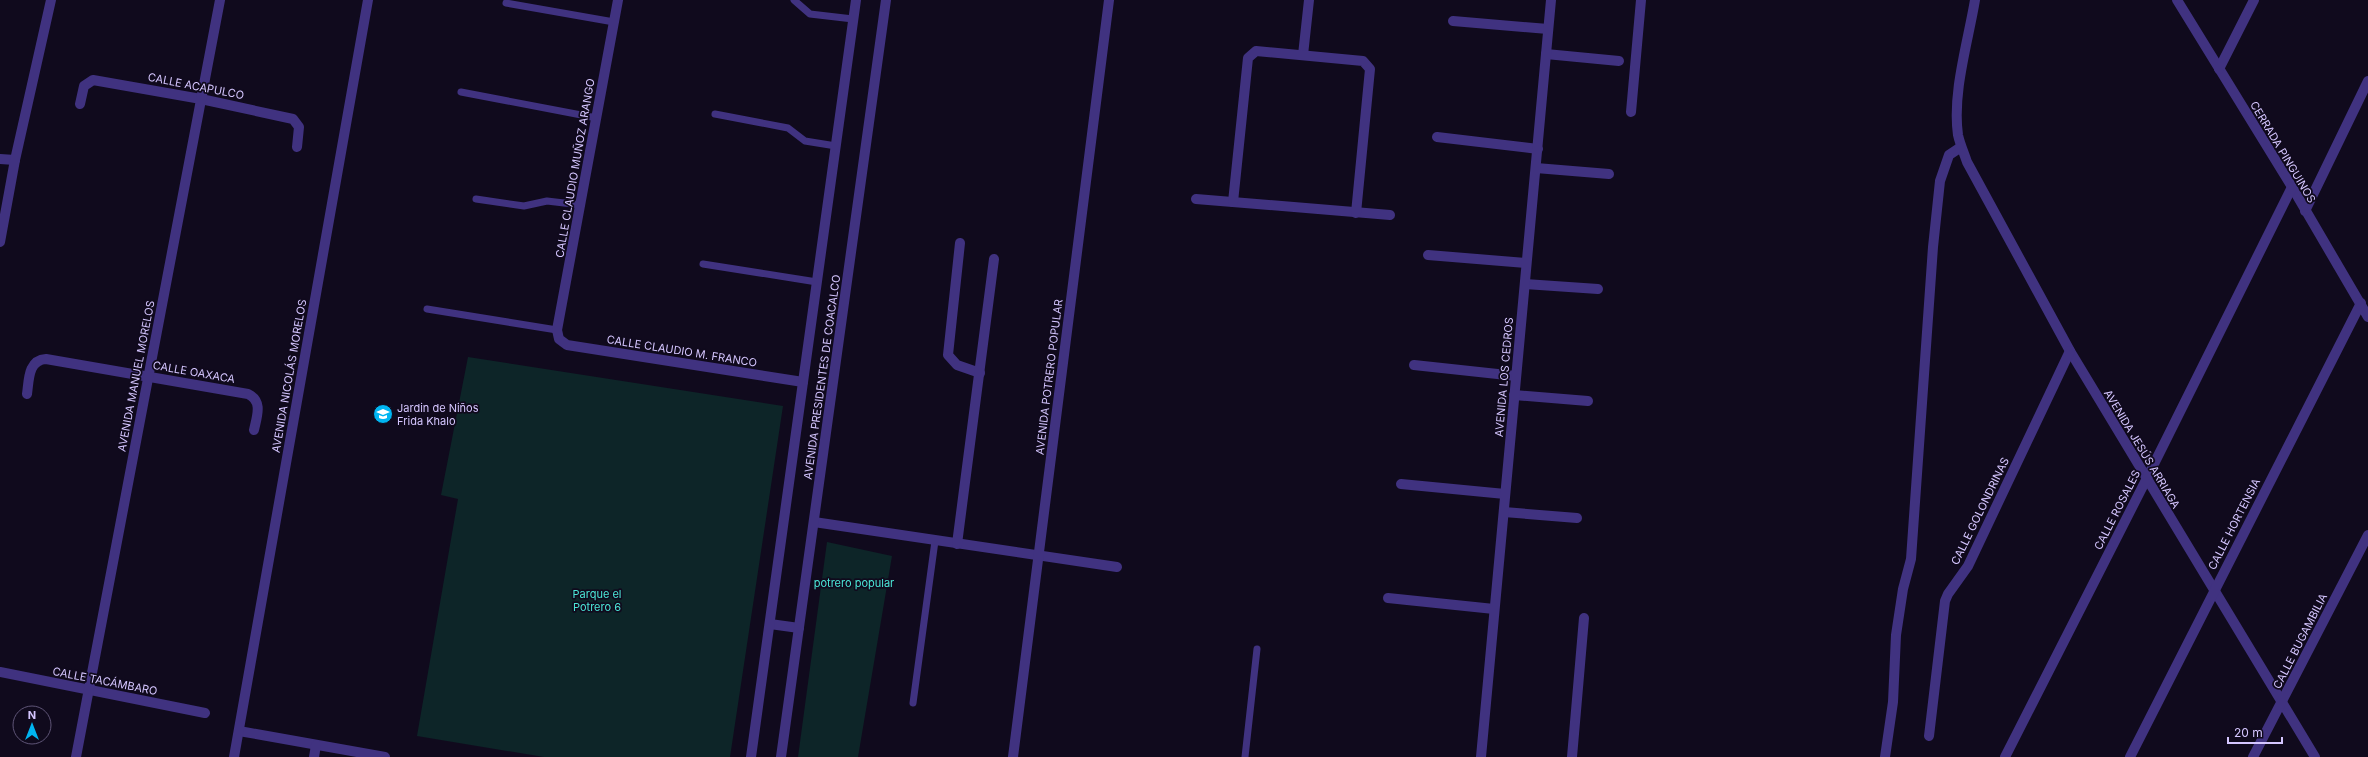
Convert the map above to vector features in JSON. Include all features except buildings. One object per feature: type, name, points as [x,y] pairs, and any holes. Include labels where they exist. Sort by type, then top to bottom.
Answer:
[{"type":"street","points":[[0,236],[15,160],[51,0]]},
{"type":"street","name":"AVENIDA MANUEL MORELOS","points":[[76,757],[90,691],[220,0]]},
{"type":"street","name":"AVENIDA NICOLÁS MORELOS","points":[[234,757],[368,0]]},
{"type":"street","name":"CALLE CLAUDIO MUÑOZ ARANGO","points":[[558,334],[618,0]]},
{"type":"street","name":"AVENIDA PRESIDENTES DE COACALCO","points":[[751,757],[856,0]]},
{"type":"street","name":"AVENIDA PRESIDENTES DE COACALCO","points":[[781,757],[886,0]]},
{"type":"street","name":"AVENIDA POTRERO POPULAR","points":[[1013,757],[1109,0]]},
{"type":"street","points":[[1304,54],[1309,0]]},
{"type":"street","name":"AVENIDA LOS CEDROS","points":[[1481,757],[1551,0]]},
{"type":"street","points":[[1631,112],[1641,0]]},
{"type":"street","name":"AVENIDA JESÚS ARRIAGA","points":[[1975,0],[1960,80],[1957,121],[1961,147],[2070,351],[2146,480],[2314,757]]},
{"type":"street","name":"CERRADA PINGUINOS","points":[[2178,0],[2292,187],[2368,317]]},
{"type":"street","points":[[2219,69],[2254,0]]},
{"type":"street","points":[[1453,21],[1548,29]]},
{"type":"street","points":[[1233,202],[1248,58],[1256,51],[1304,54],[1363,61],[1370,69],[1356,213]]},
{"type":"street","points":[[1546,54],[1620,61]]},
{"type":"street","name":"CALLE ACAPULCO","points":[[80,104],[84,86],[93,80],[201,99],[293,119],[299,127],[297,147]]},
{"type":"street","points":[[2305,211],[2368,81]]},
{"type":"street","points":[[1437,137],[1538,150]]},
{"type":"street","points":[[1885,757],[1893,702],[1896,635],[1903,589],[1911,559],[1933,247],[1940,181],[1949,155],[1961,147]]},
{"type":"street","points":[[0,159],[15,160]]},
{"type":"street","points":[[1536,168],[1609,174]]},
{"type":"street","name":"CALLE ROSALES","points":[[2005,757],[2146,480],[2292,187]]},
{"type":"street","points":[[1196,199],[1390,215]]},
{"type":"street","points":[[960,243],[948,355],[956,365],[980,373]]},
{"type":"street","points":[[1428,255],[1526,263]]},
{"type":"street","points":[[957,544],[994,259]]},
{"type":"street","points":[[1525,284],[1598,289]]},
{"type":"street","name":"CALLE HORTENSIA","points":[[2130,757],[2213,591],[2361,304]]},
{"type":"street","name":"CALLE CLAUDIO M. FRANCO","points":[[558,334],[567,345],[803,382]]},
{"type":"street","name":"CALLE GOLONDRINAS","points":[[1929,736],[1946,597],[1968,566],[2070,351]]},
{"type":"street","name":"CALLE OAXACA","points":[[27,394],[33,365],[41,359],[149,376],[252,396],[258,404],[254,430]]},
{"type":"street","points":[[1414,365],[1516,376]]},
{"type":"street","points":[[1514,396],[1588,401]]},
{"type":"street","points":[[1401,484],[1505,494]]},
{"type":"street","points":[[1504,512],[1577,518]]},
{"type":"street","points":[[814,522],[1116,567]]},
{"type":"street","name":"CALLE BUGAMBILIA","points":[[2253,757],[2368,536]]},
{"type":"street","points":[[1388,598],[1494,609]]},
{"type":"street","points":[[1572,757],[1584,618]]},
{"type":"street","points":[[770,624],[799,628]]},
{"type":"street","name":"CALLE TACÁMBARO","points":[[0,672],[205,713]]},
{"type":"street","points":[[238,731],[385,757]]},
{"type":"street","points":[[314,757],[316,745]]},
{"type":"lane","points":[[794,0],[810,14],[853,19]]},
{"type":"lane","points":[[506,3],[614,22]]},
{"type":"lane","points":[[462,92],[597,118]]},
{"type":"lane","points":[[715,114],[788,128],[805,141],[836,146]]},
{"type":"lane","points":[[476,199],[524,206],[547,201],[581,205]]},
{"type":"lane","points":[[703,264],[817,282]]},
{"type":"lane","points":[[427,308],[558,334]]},
{"type":"lane","points":[[913,703],[935,541]]},
{"type":"lane","points":[[1245,757],[1257,649]]},
{"type":"green space","name":"Parque el Potrero 6","points":[[468,357],[783,406],[730,757],[544,757],[417,736],[458,499],[441,495]]},
{"type":"green space","name":"potrero popular","points":[[827,542],[892,556],[858,757],[798,757]]},
{"type":"place","name":"Jardin de Niños Frida Khalo","points":[[383,414]]}]
